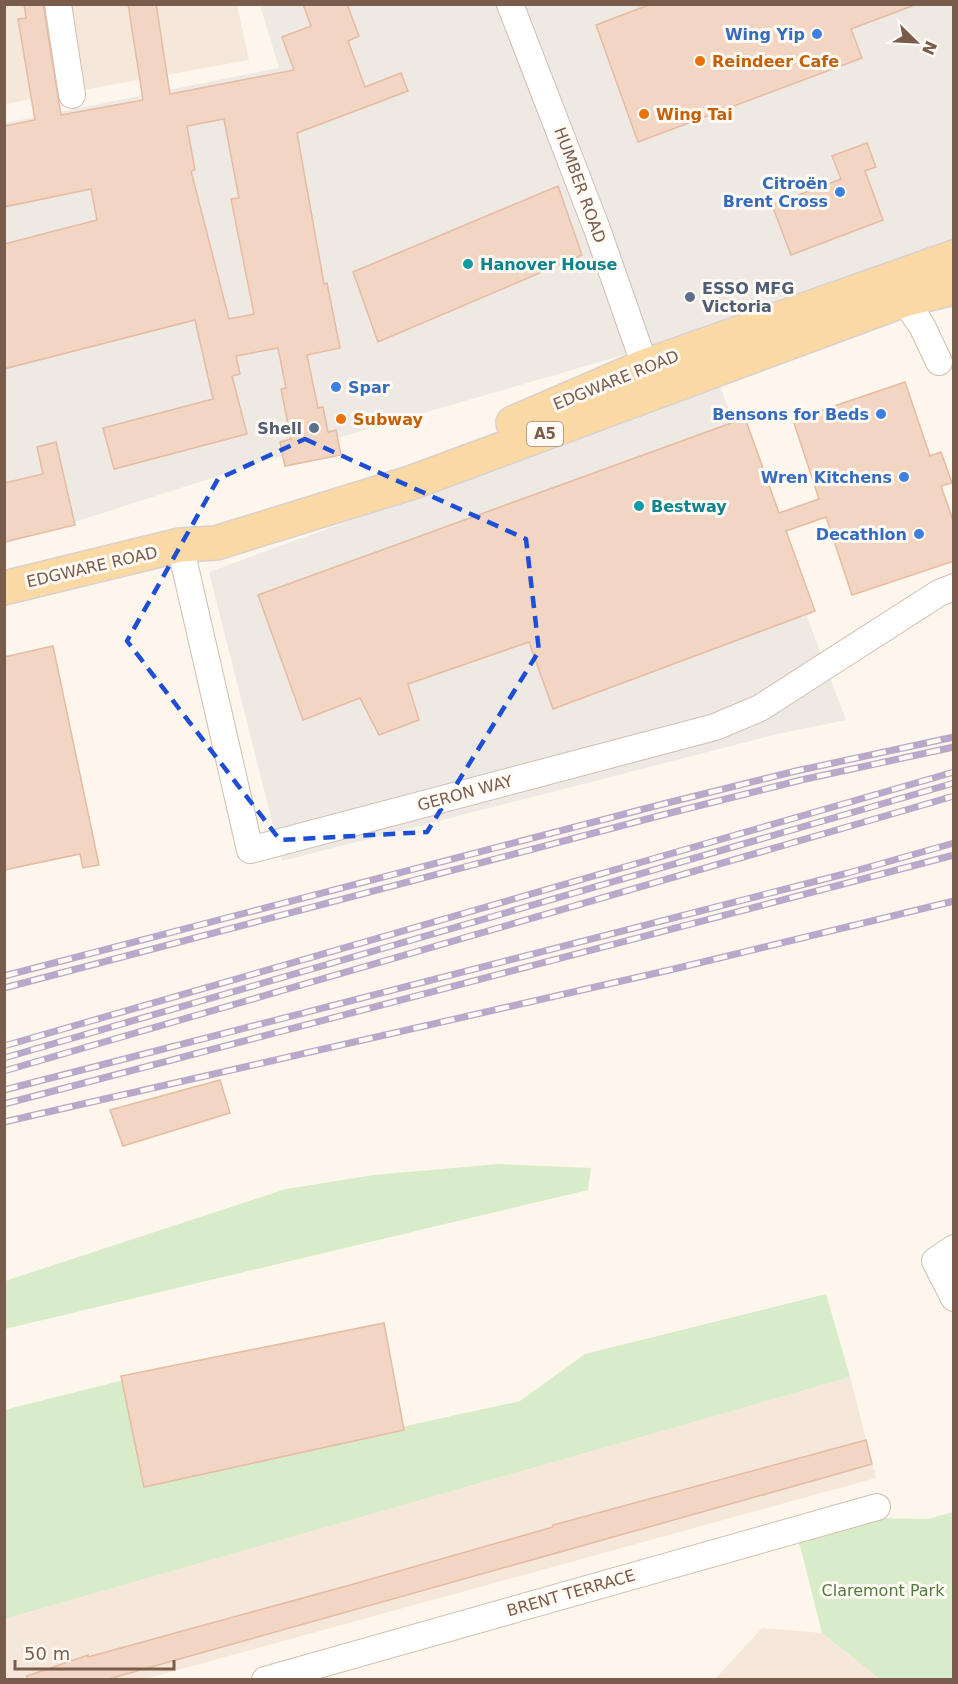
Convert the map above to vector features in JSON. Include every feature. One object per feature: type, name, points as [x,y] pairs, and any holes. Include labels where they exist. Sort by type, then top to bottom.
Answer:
[{"type":"main road","points":[[645,366],[758,315],[954,240]]},
{"type":"main road","name":"EDGWARE ROAD","points":[[180,545],[206,526],[390,470],[488,434],[645,366],[954,257]]},
{"type":"main road","name":"EDGWARE ROAD","points":[[4,588],[180,545],[216,543],[413,482],[904,300],[954,288]]},
{"type":"main road","points":[[904,300],[954,292]]},
{"type":"street","points":[[58,4],[72,95]]},
{"type":"street","name":"HUMBER ROAD","points":[[510,4],[597,229],[645,366]]},
{"type":"street","points":[[904,300],[922,326],[939,362]]},
{"type":"street","name":"GERON WAY","points":[[180,545],[250,850],[715,727],[760,708],[939,593],[954,587]]},
{"type":"street","points":[[954,1248],[935,1261],[954,1298]]},
{"type":"street","name":"BRENT TERRACE","points":[[265,1680],[877,1507]]},
{"type":"highlighted area","points":[[305,439],[526,539],[539,651],[427,832],[280,840],[127,641],[218,479]]},
{"type":"shaded area","points":[[5,5],[237,5],[249,60],[5,104]]},
{"type":"shaded area","points":[[260,5],[953,5],[953,260],[344,436],[5,544],[5,123],[279,68]]},
{"type":"shaded area","points":[[720,386],[846,720],[782,733],[282,861],[209,572]]},
{"type":"shaded area","points":[[850,1377],[876,1478],[145,1679],[5,1680],[5,1619]]},
{"type":"shaded area","points":[[762,1628],[822,1633],[880,1679],[714,1680]]},
{"type":"green space","points":[[498,1164],[591,1168],[588,1190],[5,1329],[5,1281],[286,1189],[374,1175]]},
{"type":"green space","points":[[826,1294],[850,1377],[5,1619],[4,1410],[128,1379],[146,1483],[520,1401],[585,1354]]},
{"type":"green space","name":"Claremont Park","points":[[953,1512],[953,1679],[880,1679],[822,1633],[798,1538],[881,1518],[928,1519]]},
{"type":"building","points":[[24,4],[43,4],[61,115],[143,100],[128,4],[156,4],[170,94],[294,70],[282,37],[311,26],[303,4],[347,4],[359,36],[348,41],[365,87],[401,73],[408,91],[297,133],[324,284],[327,283],[340,348],[307,355],[318,408],[323,407],[328,432],[336,430],[341,455],[285,466],[280,442],[291,439],[281,389],[286,388],[278,348],[236,356],[240,374],[232,376],[247,434],[114,469],[103,428],[213,399],[195,320],[4,369],[4,244],[97,220],[91,189],[4,207],[4,126],[35,120],[18,19],[26,18]],"holes":[[[224,119],[239,198],[231,199],[254,314],[229,319],[191,171],[195,170],[187,126]]]},
{"type":"building","points":[[651,4],[911,4],[912,6],[851,29],[862,58],[638,142],[596,25]]},
{"type":"building","name":"Citroën Brent Cross","points":[[867,143],[876,167],[865,171],[883,220],[791,255],[772,205],[841,179],[832,156]]},
{"type":"building","name":"Hanover House","points":[[558,186],[582,255],[378,342],[353,272]]},
{"type":"building","name":"Bestway","points":[[905,382],[930,456],[941,452],[952,483],[941,486],[954,523],[954,561],[852,595],[826,517],[786,531],[815,611],[553,709],[529,642],[408,684],[419,720],[379,735],[360,698],[303,720],[258,595],[745,418],[779,513],[819,499],[793,420]]},
{"type":"building","points":[[56,442],[75,525],[4,542],[4,483],[43,474],[37,447]]},
{"type":"building","points":[[53,646],[99,865],[83,868],[80,854],[4,870],[4,657]]},
{"type":"building","points":[[220,1080],[230,1113],[123,1146],[110,1110]]},
{"type":"building","points":[[384,1323],[404,1430],[144,1487],[121,1376]]},
{"type":"building","points":[[866,1440],[872,1464],[105,1680],[27,1680],[27,1676],[88,1655],[88,1657],[350,1585],[553,1527],[553,1525]]},
{"type":"railway","points":[[4,976],[667,803],[796,771],[954,737]]},
{"type":"railway","points":[[4,988],[670,813],[801,780],[954,747]]},
{"type":"railway","points":[[4,1046],[954,772]]},
{"type":"railway","points":[[4,1058],[954,783]]},
{"type":"railway","points":[[4,1071],[954,796]]},
{"type":"railway","points":[[4,1090],[848,873],[954,843]]},
{"type":"railway","points":[[4,1104],[954,855]]},
{"type":"railway","points":[[4,1122],[674,969],[954,901]]},
{"type":"place","name":"Wing Yip","points":[[817,34]]},
{"type":"place","name":"Reindeer Cafe","points":[[700,61]]},
{"type":"place","name":"Wing Tai","points":[[644,114]]},
{"type":"place","name":"Citroën Brent Cross","points":[[840,192]]},
{"type":"place","name":"Hanover House","points":[[468,264]]},
{"type":"place","name":"ESSO MFG Victoria","points":[[690,297]]},
{"type":"place","name":"Spar","points":[[336,387]]},
{"type":"place","name":"Bensons for Beds","points":[[881,414]]},
{"type":"place","name":"Subway","points":[[341,419]]},
{"type":"place","name":"Shell","points":[[314,428]]},
{"type":"place","name":"Wren Kitchens","points":[[904,477]]},
{"type":"place","name":"Bestway","points":[[639,506]]},
{"type":"place","name":"Decathlon","points":[[919,534]]}]
